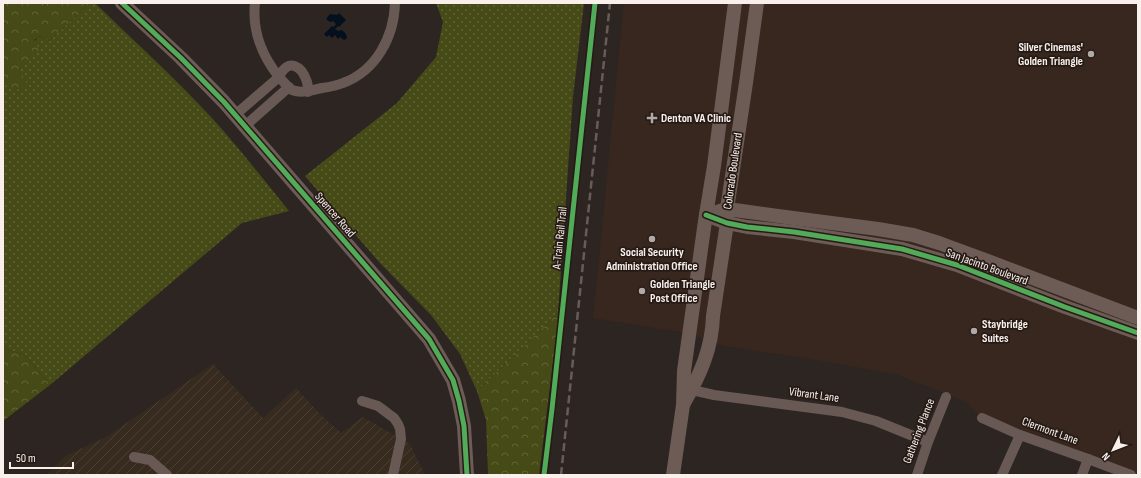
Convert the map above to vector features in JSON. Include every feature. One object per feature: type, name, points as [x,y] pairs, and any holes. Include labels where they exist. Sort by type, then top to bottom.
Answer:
[{"type":"street","name":"Spencer Road","points":[[122,3],[181,58],[240,121],[429,339],[453,380],[459,401],[464,426],[467,475]]},
{"type":"street","points":[[254,3],[258,37],[267,60],[292,90],[308,92],[350,80],[358,76],[372,62],[385,45],[388,38],[394,16],[395,3]]},
{"type":"street","name":"Colorado Boulevard","points":[[673,475],[683,405],[684,371],[714,166],[735,3]]},
{"type":"street","name":"Colorado Boulevard","points":[[683,405],[692,390],[707,357],[713,331],[727,216],[757,3]]},
{"type":"street","points":[[240,121],[280,77],[282,71],[288,66],[292,65],[297,67],[301,72],[307,82],[308,92]]},
{"type":"street","points":[[240,121],[289,87]]},
{"type":"street","name":"San Jacinto Boulevard","points":[[727,216],[742,210],[913,235],[939,243],[1138,318]]},
{"type":"street","name":"San Jacinto Boulevard","points":[[706,214],[727,216],[747,227],[794,232],[902,249],[922,254],[958,265],[1036,296],[1138,333]]},
{"type":"street","points":[[830,238],[833,223]]},
{"type":"street","points":[[1036,296],[1041,282]]},
{"type":"street","name":"Vibrant Lane","points":[[692,390],[712,395],[842,412],[876,421],[928,442]]},
{"type":"street","name":"Gathering Plance","points":[[917,475],[946,397]]},
{"type":"street","points":[[362,401],[378,406],[394,418],[398,424],[401,439],[393,475]]},
{"type":"street","name":"Clermont Lane","points":[[982,418],[1020,435],[1088,458],[1131,475]]},
{"type":"street","points":[[1002,475],[1020,435]]},
{"type":"street","points":[[134,458],[150,460],[167,475]]},
{"type":"street","points":[[1082,475],[1088,458]]},
{"type":"shaded area","points":[[624,3],[1138,3],[1138,475],[1131,475],[982,418],[964,401],[895,374],[724,346],[686,333],[593,318]]},
{"type":"shaded area","points":[[213,364],[263,418],[296,388],[321,415],[341,433],[363,417],[410,444],[425,475],[46,475],[65,456],[106,437]]},
{"type":"green space","points":[[3,3],[90,3],[49,41],[41,36],[34,40],[40,50],[19,70],[26,81],[25,87],[14,91],[6,85],[3,88]]},
{"type":"green space","points":[[90,3],[95,3],[198,103],[232,141],[289,211],[242,223],[50,385],[25,355],[6,349],[3,345],[3,88],[6,84],[26,81],[18,71],[39,50],[34,41],[41,36],[49,41]]},
{"type":"green space","points":[[436,3],[584,3],[573,97],[558,313],[477,391],[460,354],[431,315],[379,262],[305,176],[397,103],[436,57],[443,22]]},
{"type":"green space","points":[[558,313],[539,475],[488,475],[486,420],[477,391]]},
{"type":"green space","points":[[3,345],[6,349],[25,355],[50,385],[3,421]]},
{"type":"water","points":[[339,13],[346,20],[335,29],[338,31],[342,30],[346,34],[347,38],[344,40],[340,37],[338,39],[335,35],[332,38],[329,35],[327,37],[324,34],[336,24],[333,21],[330,22],[326,19],[330,14],[337,15]]},
{"type":"railway","points":[[561,475],[610,3]]},
{"type":"cycle path","points":[[122,3],[181,58],[224,102],[429,339],[453,380],[459,401],[464,426],[467,475]]},
{"type":"cycle path","name":"A-Train Rail Trail","points":[[544,475],[595,3]]},
{"type":"cycle path","points":[[706,215],[727,223],[747,227],[794,232],[902,249],[957,265],[1065,307],[1138,333]]},
{"type":"place","name":"Silver Cinemas' Golden Triangle","points":[[1091,54]]},
{"type":"place","name":"Denton VA Clinic","points":[[652,118]]},
{"type":"place","name":"Social Security Administration Office","points":[[652,239]]},
{"type":"place","name":"Golden Triangle Post Office","points":[[642,291]]},
{"type":"place","name":"Staybridge Suites","points":[[974,331]]}]
